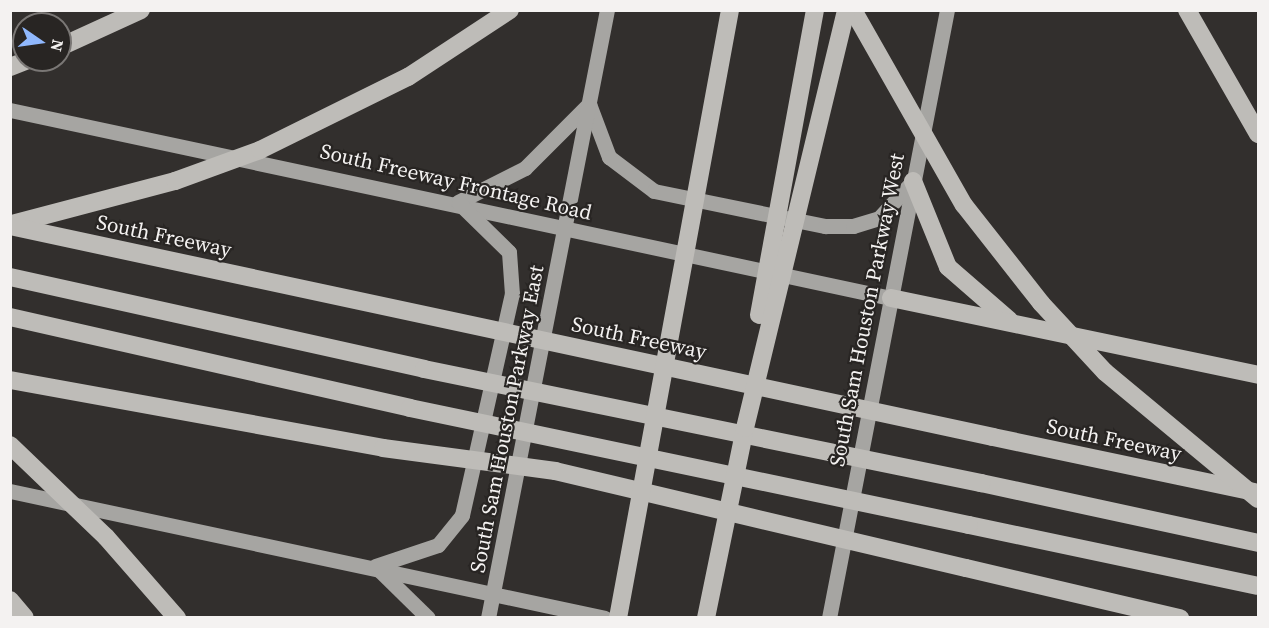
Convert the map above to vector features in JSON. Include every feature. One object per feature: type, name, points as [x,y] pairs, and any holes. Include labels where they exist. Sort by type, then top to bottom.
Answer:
[{"type":"highway","points":[[72,42],[141,10]]},
{"type":"highway","points":[[10,225],[175,181],[260,150],[408,77],[510,10]]},
{"type":"highway","points":[[618,618],[730,10]]},
{"type":"highway","points":[[705,618],[815,10]]},
{"type":"highway","points":[[705,618],[750,406],[846,10]]},
{"type":"highway","points":[[853,10],[964,205],[1041,303],[1105,372],[1258,499]]},
{"type":"highway","points":[[1187,10],[1258,134]]},
{"type":"highway","points":[[914,181],[948,267],[1010,321]]},
{"type":"highway","name":"South Freeway","points":[[10,225],[1258,493]]},
{"type":"highway","points":[[10,277],[424,369],[981,483],[1258,543]]},
{"type":"highway","points":[[891,298],[1010,321],[1258,375]]},
{"type":"highway","points":[[10,317],[410,408],[1258,586]]},
{"type":"highway","points":[[10,380],[383,448],[555,471],[1180,618]]},
{"type":"highway","points":[[10,445],[106,537],[177,618]]},
{"type":"highway","points":[[10,600],[25,618]]},
{"type":"main road","points":[[567,229],[607,10]]},
{"type":"main road","name":"South Sam Houston Parkway West","points":[[829,618],[946,10]]},
{"type":"main road","points":[[589,104],[609,157],[654,191],[825,226],[852,226],[879,218],[914,181]]},
{"type":"main road","points":[[375,566],[438,545],[462,515],[512,294],[509,252],[458,202],[525,168],[589,104]]},
{"type":"main road","name":"South Freeway Frontage Road","points":[[10,110],[458,202],[567,229],[891,298]]},
{"type":"main road","name":"South Sam Houston Parkway East","points":[[488,618],[567,229]]},
{"type":"main road","points":[[10,491],[375,566],[605,618]]},
{"type":"main road","points":[[375,566],[428,618]]}]
